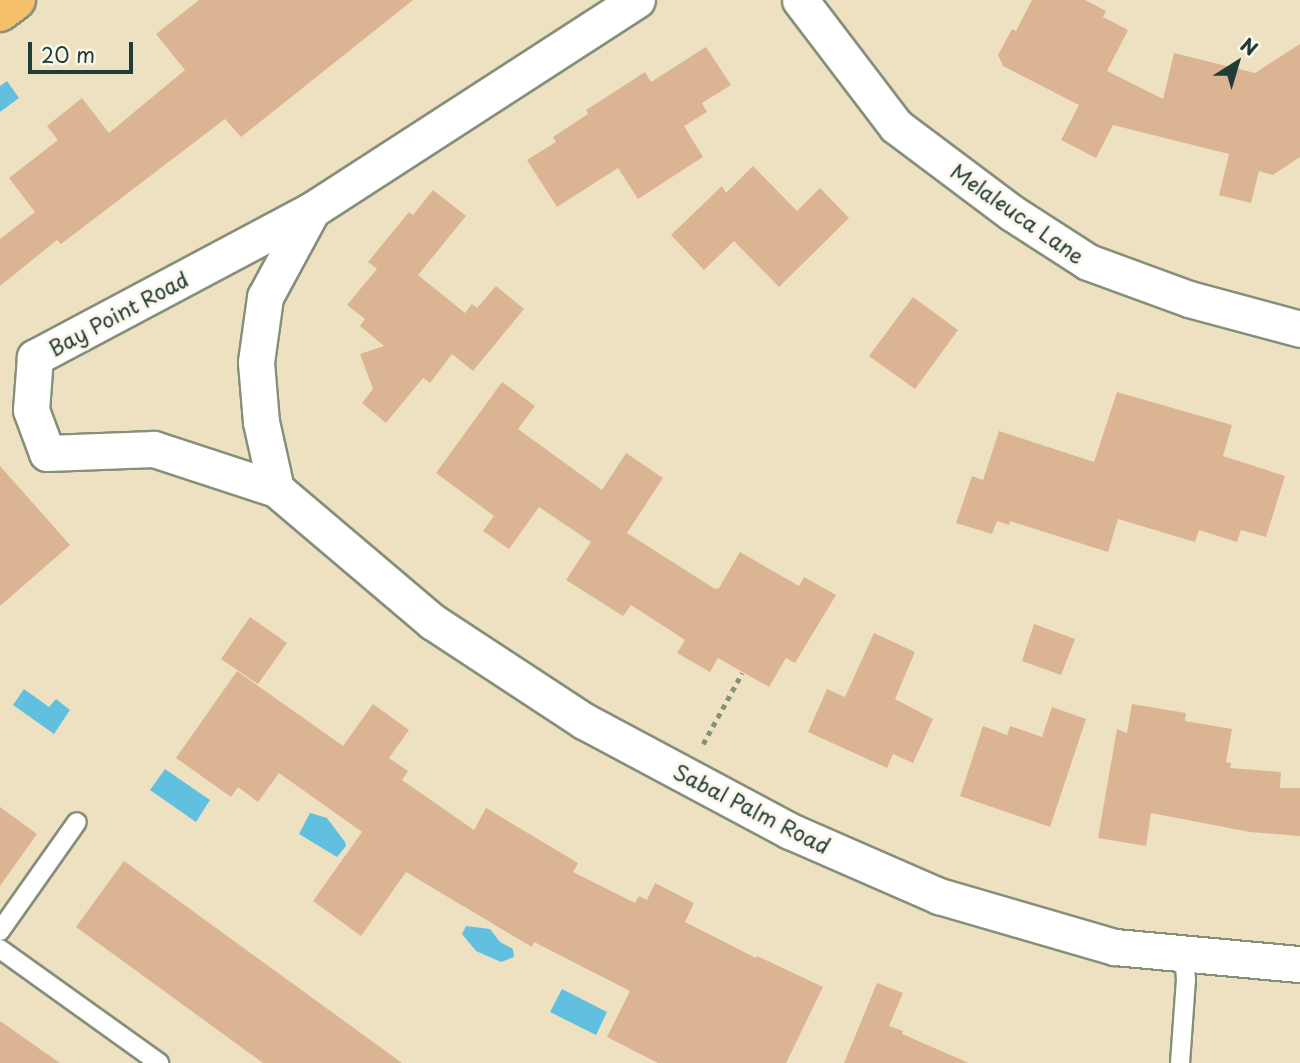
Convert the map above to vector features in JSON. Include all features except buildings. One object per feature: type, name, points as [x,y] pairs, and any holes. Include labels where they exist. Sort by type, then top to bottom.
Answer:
[{"type":"main road","points":[[0,12],[16,0]]},
{"type":"street","name":"Bay Point Road","points":[[276,489],[154,449],[47,453],[31,410],[34,357],[312,210],[637,0]]},
{"type":"street","name":"Melaleuca Lane","points":[[800,0],[896,126],[1012,213],[1088,262],[1189,299],[1300,329]]},
{"type":"street","name":"Bay Point Road","points":[[276,489],[261,422],[256,362],[265,297],[312,210]]},
{"type":"street","name":"Sabal Palm Road","points":[[276,489],[433,622],[584,721],[790,831],[939,896],[1115,947],[1300,964]]},
{"type":"lane","points":[[0,931],[77,822]]},
{"type":"lane","points":[[0,949],[159,1063]]},
{"type":"lane","points":[[1180,1063],[1186,980],[1184,953]]},
{"type":"path","points":[[686,775],[742,673]]},
{"type":"water","points":[[7,81],[19,98],[0,112],[0,86]]},
{"type":"water","points":[[24,689],[49,707],[56,699],[70,710],[54,734],[13,705]]},
{"type":"water","points":[[165,769],[210,800],[196,822],[150,790]]},
{"type":"water","points":[[310,813],[327,818],[345,842],[346,846],[337,857],[299,834]]},
{"type":"water","points":[[466,926],[490,929],[500,942],[513,949],[514,957],[501,962],[476,951],[462,934]]},
{"type":"water","points":[[562,989],[607,1012],[596,1035],[550,1012]]}]
